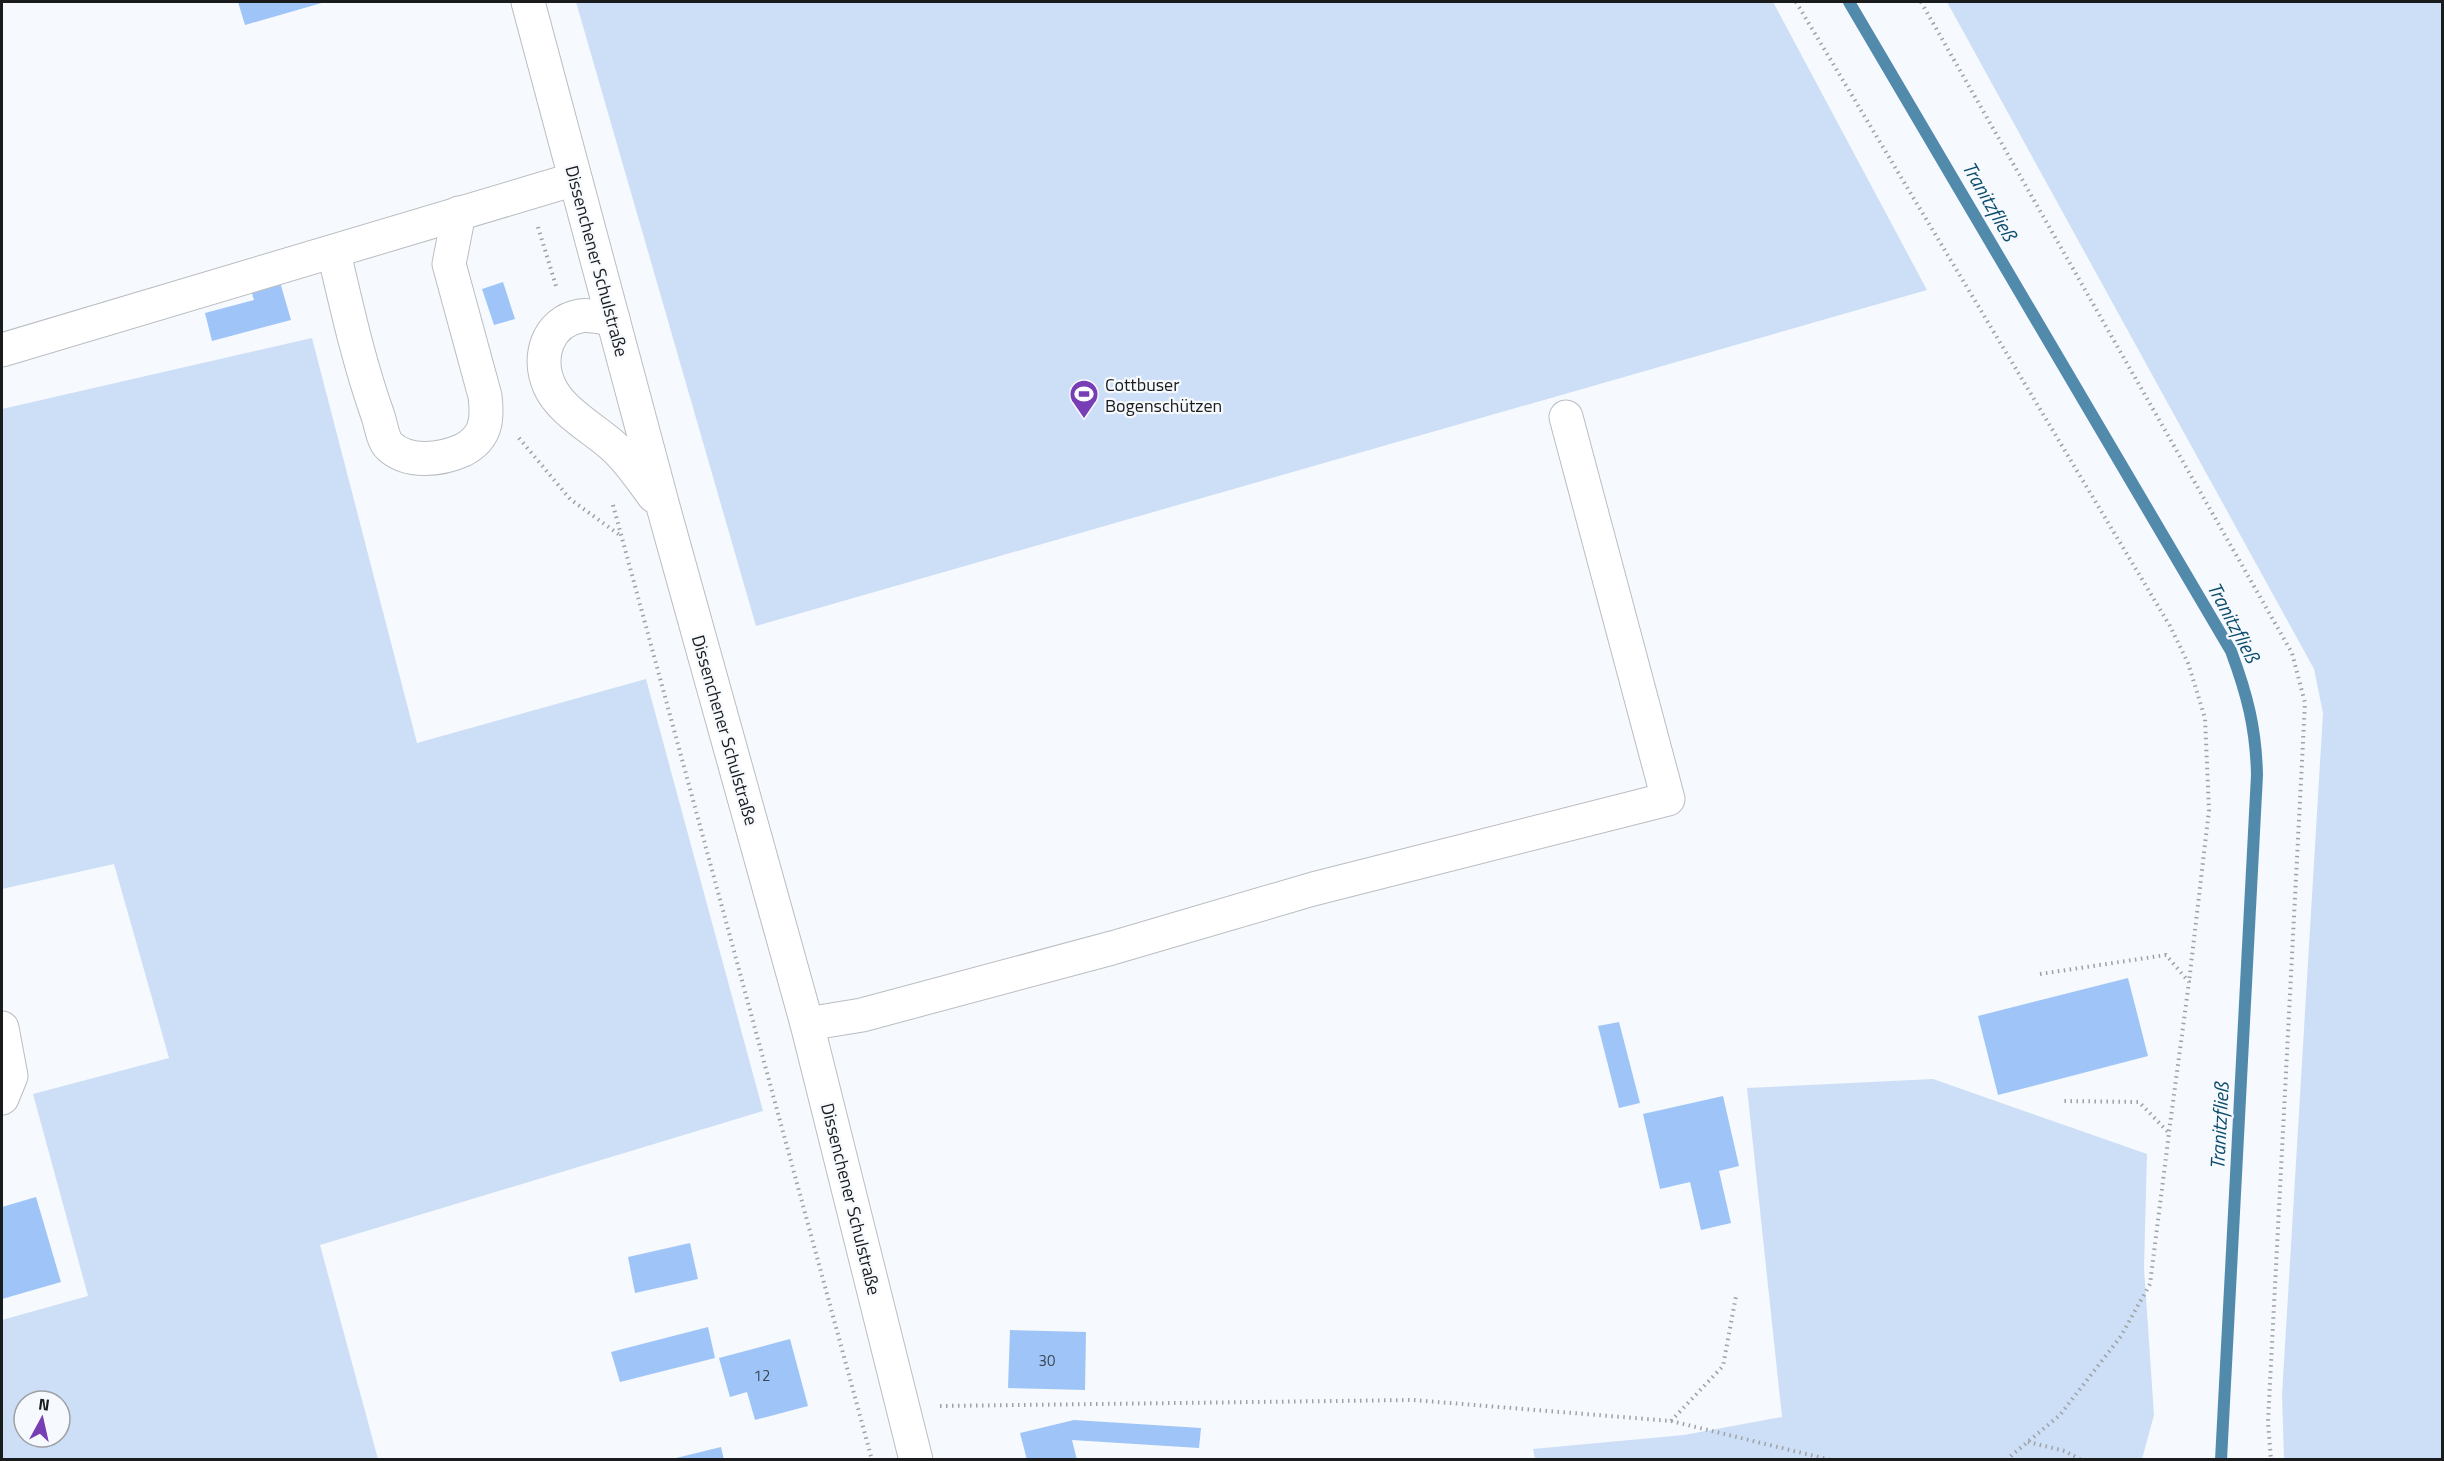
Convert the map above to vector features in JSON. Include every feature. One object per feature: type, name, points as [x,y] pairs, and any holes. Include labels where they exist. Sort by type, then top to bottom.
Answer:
[{"type":"street","name":"Dissenchener Schulstraße","points":[[528,2],[664,510],[807,1024],[916,1460]]},
{"type":"street","points":[[2,350],[334,253],[575,179]]},
{"type":"street","points":[[334,253],[361,368],[388,445],[402,454],[419,459],[441,458],[475,444],[484,429],[487,412],[485,396],[449,264],[459,213]]},
{"type":"street","points":[[613,319],[582,315],[566,321],[549,335],[544,358],[549,385],[564,405],[615,447],[664,510]]},
{"type":"street","points":[[807,1024],[862,1015],[1112,948],[1313,889],[1668,799],[1566,417]]},
{"type":"street","points":[[2,1028],[10,1076],[2,1098]]},
{"type":"path","points":[[1796,2],[2157,606],[2188,663],[2205,718],[2209,810],[2150,1284],[2121,1336],[2060,1414],[2006,1460]]},
{"type":"path","points":[[1922,2],[2292,652],[2305,703],[2268,1422],[2271,1460]]},
{"type":"path","points":[[485,396],[570,499],[622,537],[872,1460]]},
{"type":"path","points":[[2040,974],[2166,955],[2189,982]]},
{"type":"path","points":[[2061,1101],[2139,1102],[2169,1133]]},
{"type":"path","points":[[1671,1421],[1723,1366],[1736,1296]]},
{"type":"path","points":[[902,1407],[1413,1400],[1671,1421],[1831,1460]]},
{"type":"path","points":[[2028,1442],[2065,1451],[2081,1460]]},
{"type":"shaded area","name":"Cottbuser Bogenschützen","points":[[576,2],[1773,2],[1927,290],[756,626]]},
{"type":"shaded area","points":[[1947,2],[2442,2],[2442,1459],[2284,1459],[2282,1395],[2323,713],[2314,669]]},
{"type":"shaded area","points":[[312,338],[417,743],[646,679],[763,1111],[320,1245],[378,1459],[2,1459],[2,1320],[88,1296],[33,1094],[169,1058],[114,864],[2,889],[2,409]]},
{"type":"shaded area","points":[[1933,1079],[2147,1154],[2144,1268],[2154,1415],[2142,1459],[1535,1459],[1533,1449],[1684,1435],[1782,1417],[1747,1088]]},
{"type":"building","points":[[238,2],[325,2],[245,25]]},
{"type":"building","points":[[280,282],[291,320],[212,341],[205,313],[254,300],[251,290]]},
{"type":"building","points":[[503,282],[515,319],[494,325],[482,289]]},
{"type":"building","points":[[2128,978],[2148,1056],[1998,1095],[1978,1016]]},
{"type":"building","points":[[1619,1022],[1640,1103],[1619,1108],[1598,1026]]},
{"type":"building","points":[[1723,1096],[1739,1166],[1719,1171],[1731,1223],[1701,1230],[1690,1182],[1660,1189],[1643,1114]]},
{"type":"building","points":[[36,1197],[61,1282],[2,1299],[2,1207]]},
{"type":"building","points":[[690,1243],[698,1279],[635,1293],[628,1257]]},
{"type":"building","points":[[708,1327],[715,1358],[620,1382],[611,1352]]},
{"type":"building","points":[[1010,1330],[1086,1332],[1085,1390],[1008,1388]]},
{"type":"building","points":[[790,1339],[808,1406],[755,1420],[747,1392],[730,1397],[719,1358]]},
{"type":"building","points":[[1074,1420],[1201,1428],[1199,1448],[1072,1440],[1077,1460],[1027,1460],[1020,1433]]},
{"type":"building","points":[[721,1447],[724,1460],[672,1459]]},
{"type":"waterway","name":"Tranitzfließ","points":[[1849,2],[2231,651],[2246,697],[2253,726],[2257,775],[2221,1460]]},
{"type":"place","name":"Cottbuser Bogenschützen","points":[[1084,420]]}]
